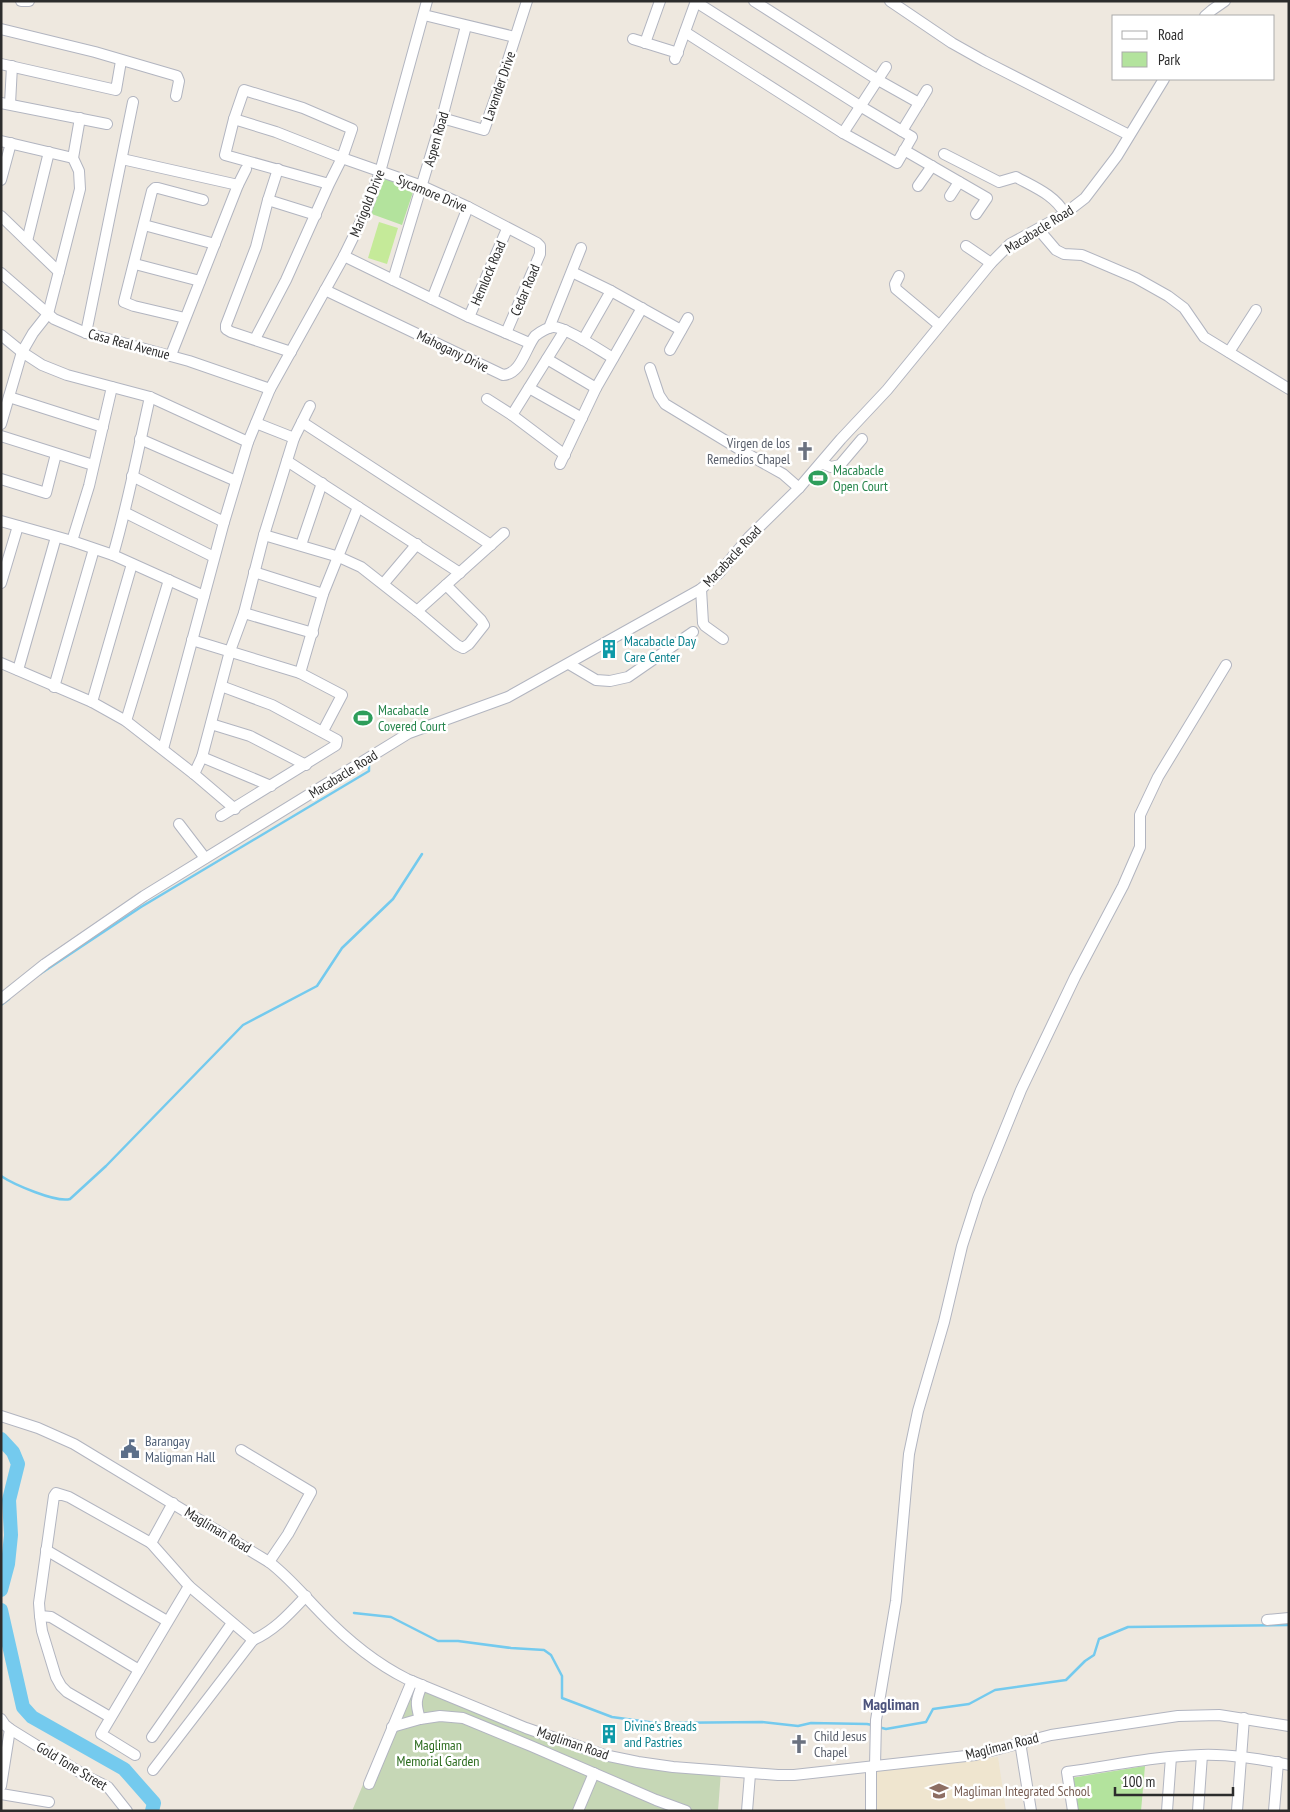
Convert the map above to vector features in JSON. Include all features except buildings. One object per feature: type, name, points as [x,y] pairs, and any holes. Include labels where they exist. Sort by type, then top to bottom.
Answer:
[{"type":"street","points":[[21,1],[29,1]]},
{"type":"street","name":"Marigold Drive","points":[[162,749],[214,557],[248,442],[270,389],[344,256],[366,212],[380,172],[427,1]]},
{"type":"street","name":"Lavander Drive","points":[[442,118],[484,130],[527,1]]},
{"type":"street","points":[[645,42],[660,1]]},
{"type":"street","points":[[754,1],[878,80],[919,103]]},
{"type":"street","points":[[890,1],[952,43],[984,61],[1129,135]]},
{"type":"street","points":[[1207,15],[1225,1]]},
{"type":"street","points":[[634,39],[677,56],[685,32],[696,2],[860,106],[912,136],[896,163],[843,133],[685,32]]},
{"type":"street","points":[[424,15],[515,38]]},
{"type":"street","name":"Aspen Road","points":[[393,280],[442,118],[466,26]]},
{"type":"street","points":[[1,29],[95,52],[177,76],[179,81],[176,96]]},
{"type":"street","points":[[1,64],[116,90],[121,60]]},
{"type":"street","points":[[12,66],[6,104],[107,124]]},
{"type":"street","points":[[843,133],[886,67]]},
{"type":"street","name":"Macabacle Road","points":[[1,998],[46,964],[144,896],[409,733],[508,697],[701,589],[719,573],[749,537],[799,488],[887,390],[991,263],[1010,244],[1065,214],[1085,198],[1094,188],[1163,80]]},
{"type":"street","points":[[255,339],[286,280],[342,158],[352,129],[302,108],[244,90],[225,155],[329,184]]},
{"type":"street","points":[[902,130],[927,90]]},
{"type":"street","points":[[86,333],[133,102]]},
{"type":"street","points":[[1,424],[22,352],[33,333],[48,314],[59,272],[80,189],[79,171],[73,158],[80,118]]},
{"type":"street","name":"Sycamore Drive","points":[[234,119],[276,132],[422,186],[468,207],[540,246]]},
{"type":"street","points":[[1,180],[6,142],[73,158]]},
{"type":"street","points":[[904,150],[987,198],[976,214]]},
{"type":"street","points":[[27,241],[49,152]]},
{"type":"street","points":[[944,154],[999,182],[1016,177],[1054,198],[1065,214]]},
{"type":"street","points":[[122,159],[238,185]]},
{"type":"street","points":[[918,186],[932,166]]},
{"type":"street","points":[[278,169],[256,247],[226,329],[291,352]]},
{"type":"street","points":[[171,355],[238,185],[246,170]]},
{"type":"street","points":[[950,196],[959,182]]},
{"type":"street","points":[[185,318],[124,302],[152,191],[155,188],[203,200]]},
{"type":"street","points":[[268,200],[316,215]]},
{"type":"street","points":[[432,299],[468,207]]},
{"type":"street","points":[[1,216],[59,272]]},
{"type":"street","points":[[144,225],[215,244]]},
{"type":"street","name":"Hemlock Road","points":[[469,317],[507,229]]},
{"type":"street","points":[[1038,230],[1056,250],[1064,254],[1082,255],[1136,278],[1168,296],[1184,308],[1204,337],[1289,389]]},
{"type":"street","name":"Cedar Road","points":[[506,333],[540,254],[540,246]]},
{"type":"street","points":[[966,246],[991,263]]},
{"type":"street","points":[[581,248],[549,328],[565,330],[613,358]]},
{"type":"street","points":[[344,256],[469,317],[527,342]]},
{"type":"street","points":[[135,264],[200,281]]},
{"type":"street","points":[[572,272],[611,290],[681,330]]},
{"type":"street","name":"Casa Real Avenue","points":[[1,273],[54,319],[86,333],[171,355],[270,389]]},
{"type":"street","points":[[899,276],[895,284],[896,289],[939,325]]},
{"type":"street","name":"Mahogany Drive","points":[[325,290],[503,375],[509,375],[516,371],[534,336],[549,328]]},
{"type":"street","points":[[583,340],[611,290]]},
{"type":"street","points":[[486,399],[512,415],[562,460],[596,388],[642,308]]},
{"type":"street","points":[[1229,352],[1256,310]]},
{"type":"street","points":[[670,350],[688,318]]},
{"type":"street","points":[[512,415],[565,330]]},
{"type":"street","points":[[1,335],[42,365],[67,375],[150,397],[248,442]]},
{"type":"street","points":[[547,359],[596,388]]},
{"type":"street","points":[[650,368],[659,396],[665,404],[783,474],[799,488]]},
{"type":"street","points":[[72,541],[94,466],[112,387]]},
{"type":"street","points":[[529,388],[582,418]]},
{"type":"street","points":[[9,397],[103,427]]},
{"type":"street","points":[[112,555],[126,513],[132,476],[150,397]]},
{"type":"street","points":[[194,774],[202,757],[230,651],[244,613],[264,535],[294,438],[310,406]]},
{"type":"street","points":[[256,422],[294,438]]},
{"type":"street","points":[[302,422],[491,545]]},
{"type":"street","points":[[1,436],[94,466]]},
{"type":"street","points":[[140,439],[236,481]]},
{"type":"street","points":[[821,463],[831,467],[840,465],[862,439]]},
{"type":"street","points":[[1,479],[46,493],[56,454]]},
{"type":"street","points":[[287,461],[460,572]]},
{"type":"street","points":[[132,476],[224,522]]},
{"type":"street","points":[[301,545],[322,483]]},
{"type":"street","points":[[300,674],[323,594],[358,507]]},
{"type":"street","points":[[126,513],[214,557]]},
{"type":"street","points":[[1,521],[56,536],[112,555],[204,596]]},
{"type":"street","points":[[1,583],[18,526]]},
{"type":"street","points":[[417,610],[504,533]]},
{"type":"street","points":[[264,535],[339,557],[361,566],[463,648],[469,644],[484,625],[482,620],[446,585]]},
{"type":"street","points":[[18,670],[56,536]]},
{"type":"street","points":[[384,583],[417,544]]},
{"type":"street","points":[[54,687],[94,549]]},
{"type":"street","points":[[92,702],[132,564]]},
{"type":"street","points":[[254,572],[323,594]]},
{"type":"street","points":[[126,722],[169,580]]},
{"type":"street","points":[[701,589],[703,624],[723,640]]},
{"type":"street","points":[[244,613],[313,633]]},
{"type":"street","points":[[569,664],[596,680],[610,681],[628,677],[693,632]]},
{"type":"street","points":[[192,640],[300,674],[342,695],[323,732]]},
{"type":"street","points":[[1,663],[92,702],[126,722],[194,774],[235,809]]},
{"type":"street","points":[[871,1811],[876,1720],[896,1601],[909,1454],[918,1411],[944,1322],[962,1246],[978,1196],[1021,1090],[1075,978],[1123,886],[1140,847],[1140,815],[1158,777],[1226,666]]},
{"type":"street","points":[[221,686],[272,704],[337,740],[336,745],[306,765],[221,816]]},
{"type":"street","points":[[211,724],[250,736],[306,765]]},
{"type":"street","points":[[202,757],[271,786]]},
{"type":"street","points":[[179,824],[205,858]]},
{"type":"street","name":"Magliman Road","points":[[1,1416],[38,1428],[74,1444],[269,1562],[286,1575],[323,1615],[358,1646],[390,1670],[526,1728],[604,1755],[638,1762],[750,1774],[794,1775],[975,1755],[1020,1742],[1068,1732],[1178,1716],[1219,1715],[1289,1726]]},
{"type":"street","points":[[241,1450],[311,1492],[288,1534],[269,1562]]},
{"type":"street","points":[[110,1717],[67,1692],[61,1686],[56,1677],[42,1631],[39,1603],[54,1496],[59,1493],[151,1543],[189,1586],[252,1640]]},
{"type":"street","points":[[151,1543],[173,1503]]},
{"type":"street","points":[[46,1550],[167,1621]]},
{"type":"street","points":[[135,1755],[101,1734],[189,1586]]},
{"type":"street","points":[[153,1770],[252,1640],[267,1634],[277,1626],[306,1596]]},
{"type":"street","points":[[40,1616],[51,1617],[139,1670]]},
{"type":"street","points":[[1267,1620],[1289,1618]]},
{"type":"street","points":[[152,1737],[232,1623]]},
{"type":"street","points":[[369,1784],[412,1681]]},
{"type":"street","points":[[420,1718],[416,1700],[422,1685]]},
{"type":"street","points":[[392,1727],[420,1718],[453,1717],[470,1721],[686,1811]]},
{"type":"street","name":"Gold Tone Street","points":[[1,1718],[10,1729],[108,1788],[127,1811]]},
{"type":"street","points":[[1237,1811],[1244,1718]]},
{"type":"street","points":[[1,1786],[10,1729]]},
{"type":"street","points":[[1020,1742],[1031,1811]]},
{"type":"street","points":[[1198,1811],[1202,1755]]},
{"type":"street","points":[[1073,1811],[1067,1772],[1171,1757],[1202,1755],[1278,1762],[1289,1765]]},
{"type":"street","points":[[1168,1811],[1171,1757]]},
{"type":"street","points":[[1274,1811],[1278,1762]]},
{"type":"street","points":[[578,1811],[594,1773]]},
{"type":"street","points":[[747,1811],[750,1774]]},
{"type":"street","points":[[1,1794],[49,1802]]},
{"type":"shaded area","name":"Magliman Integrated School","points":[[998,1757],[1006,1811],[875,1811],[876,1771]]},
{"type":"green space","points":[[382,175],[415,186],[402,225],[369,213]]},
{"type":"green space","points":[[379,222],[398,228],[387,264],[368,258]]},
{"type":"green space","name":"Magliman Memorial Garden","points":[[407,1679],[604,1755],[721,1771],[718,1811],[352,1811]]},
{"type":"green space","points":[[1145,1766],[1141,1811],[1076,1811],[1071,1778]]},
{"type":"waterway","points":[[37,976],[141,907],[369,771],[369,762]]},
{"type":"waterway","points":[[1,1176],[45,1196],[70,1199],[106,1166],[243,1025],[317,986],[342,948],[393,899],[422,854]]},
{"type":"waterway","points":[[1,1005],[9,999]]},
{"type":"waterway","points":[[1,1439],[13,1452],[18,1464],[9,1500],[11,1535],[8,1564],[1,1590]]},
{"type":"waterway","points":[[1,1610],[23,1707],[32,1717],[124,1769],[154,1803],[152,1811]]},
{"type":"waterway","points":[[354,1613],[391,1617],[438,1641],[458,1641],[544,1650],[551,1655],[562,1676],[562,1698],[612,1717],[656,1723],[762,1722],[798,1726],[811,1723],[872,1725]]},
{"type":"waterway","points":[[878,1727],[886,1729],[926,1722],[933,1709],[969,1704],[995,1690],[1066,1680],[1085,1661],[1094,1655],[1099,1639],[1128,1627],[1289,1625]]},
{"type":"place","name":"Virgen de los Remedios Chapel","points":[[805,451]]},
{"type":"place","name":"Macabacle Open Court","points":[[818,478]]},
{"type":"place","name":"Macabacle Day Care Center","points":[[609,649]]},
{"type":"place","name":"Macabacle Covered Court","points":[[363,718]]},
{"type":"place","name":"Barangay Maligman Hall","points":[[130,1449]]},
{"type":"place","name":"Divine's Breads and Pastries","points":[[609,1734]]},
{"type":"place","name":"Child Jesus Chapel","points":[[799,1744]]},
{"type":"place","name":"Magliman Integrated School","points":[[939,1791]]},
{"type":"district","name":"Magliman","points":[[891,1704]]}]
